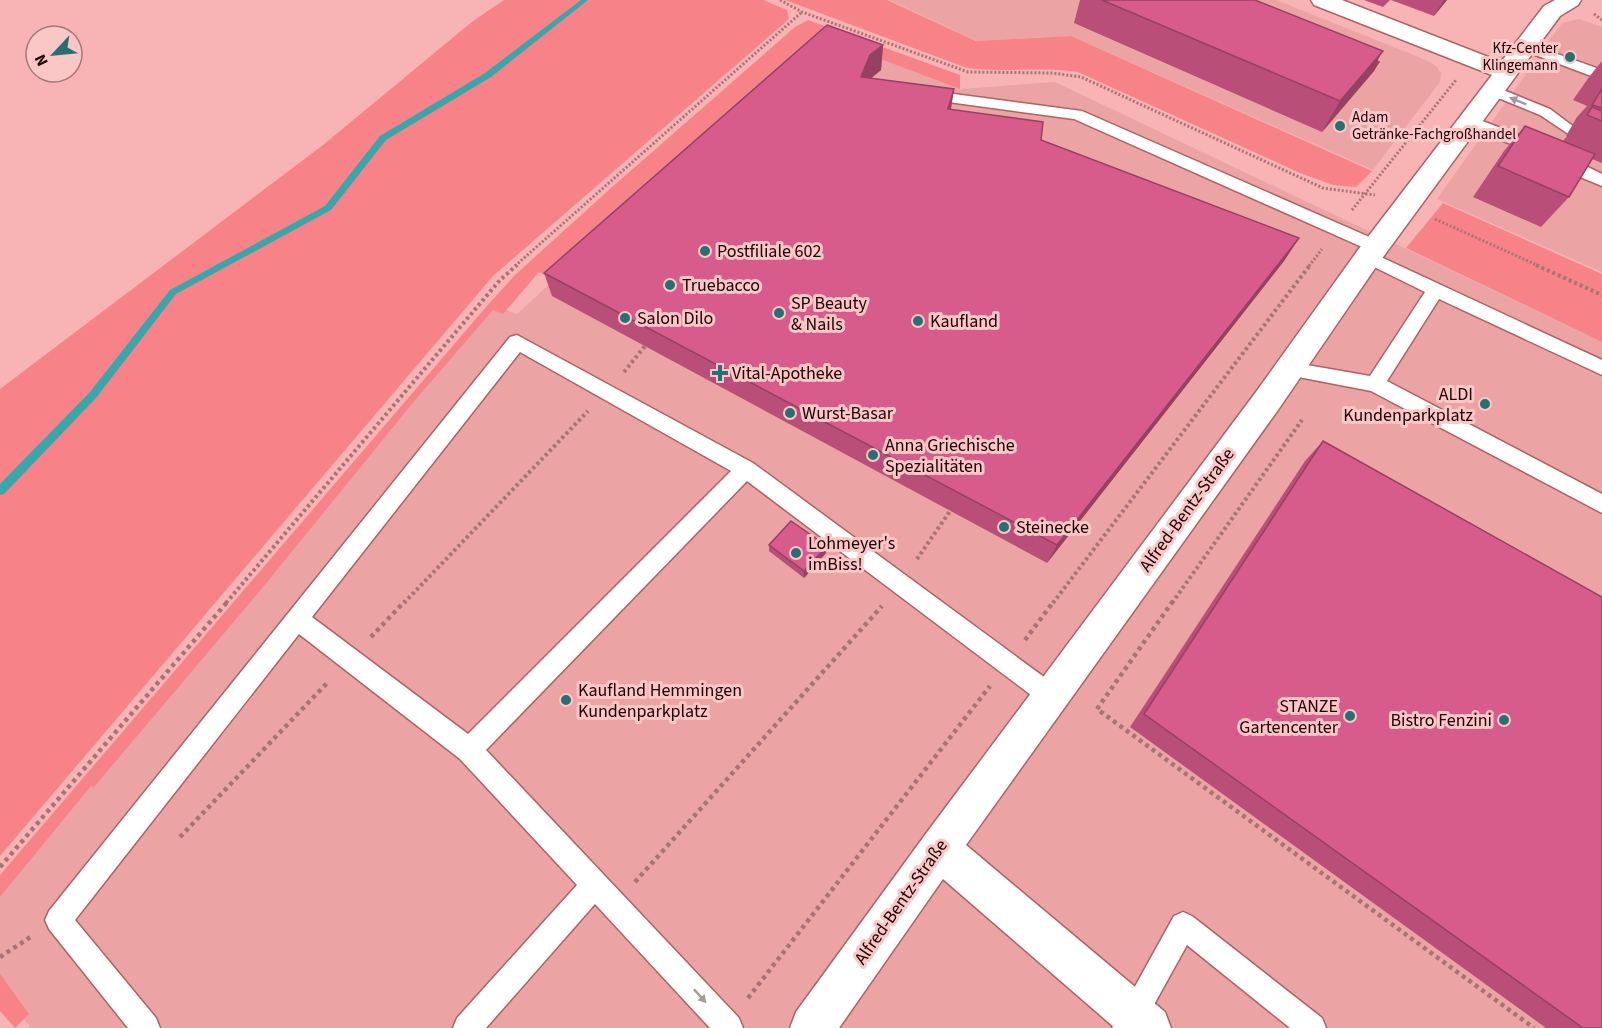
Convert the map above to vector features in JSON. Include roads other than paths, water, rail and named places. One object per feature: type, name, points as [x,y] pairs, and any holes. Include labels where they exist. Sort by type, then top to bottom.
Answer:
[{"type":"street","points":[[1322,0],[1473,59],[1498,81]]},
{"type":"street","name":"Alfred-Bentz-Straße","points":[[812,1028],[939,849],[1498,81],[1552,11],[1570,0]]},
{"type":"street","points":[[939,849],[1136,1023]]},
{"type":"lane","points":[[1524,46],[1602,75]]},
{"type":"lane","points":[[1498,81],[1570,129]]},
{"type":"lane","points":[[911,93],[1077,114],[1338,229],[1436,289],[1602,368]]},
{"type":"lane","points":[[1527,144],[1545,112]]},
{"type":"lane","points":[[1469,121],[1527,144],[1602,180]]},
{"type":"lane","points":[[1375,384],[1436,289]]},
{"type":"lane","points":[[146,1028],[58,920],[517,342],[746,468],[1050,696]]},
{"type":"lane","points":[[1290,369],[1375,384],[1602,504]]},
{"type":"lane","points":[[469,750],[746,468]]},
{"type":"lane","points":[[297,619],[469,750],[728,1027]]},
{"type":"lane","points":[[467,1028],[595,885]]},
{"type":"lane","points":[[1136,1023],[1183,925],[1312,1028]]},
{"type":"waterway","points":[[0,491],[93,395],[173,292],[328,208],[383,138],[488,75],[585,0]]},
{"type":"place","name":"Kfz-Center Klingemann","points":[[1570,57]]},
{"type":"place","name":"Adam Getränke-Fachgroßhandel","points":[[1340,126]]},
{"type":"place","name":"Postfiliale 602","points":[[705,251]]},
{"type":"place","name":"Truebacco","points":[[670,285]]},
{"type":"place","name":"SP Beauty & Nails","points":[[779,313]]},
{"type":"place","name":"Salon Dilo","points":[[625,318]]},
{"type":"place","name":"Kaufland","points":[[918,321]]},
{"type":"place","name":"Vital-Apotheke","points":[[720,373]]},
{"type":"place","name":"ALDI Kundenparkplatz","points":[[1485,404]]},
{"type":"place","name":"Wurst-Basar","points":[[790,413]]},
{"type":"place","name":"Anna Griechische Spezialitäten","points":[[873,455]]},
{"type":"place","name":"Steinecke","points":[[1004,527]]},
{"type":"place","name":"Lohmeyer's imBiss!","points":[[796,553]]},
{"type":"place","name":"Kaufland Hemmingen Kundenparkplatz","points":[[566,700]]},
{"type":"place","name":"STANZE Gartencenter","points":[[1350,716]]},
{"type":"place","name":"Bistro Fenzini","points":[[1504,720]]}]
